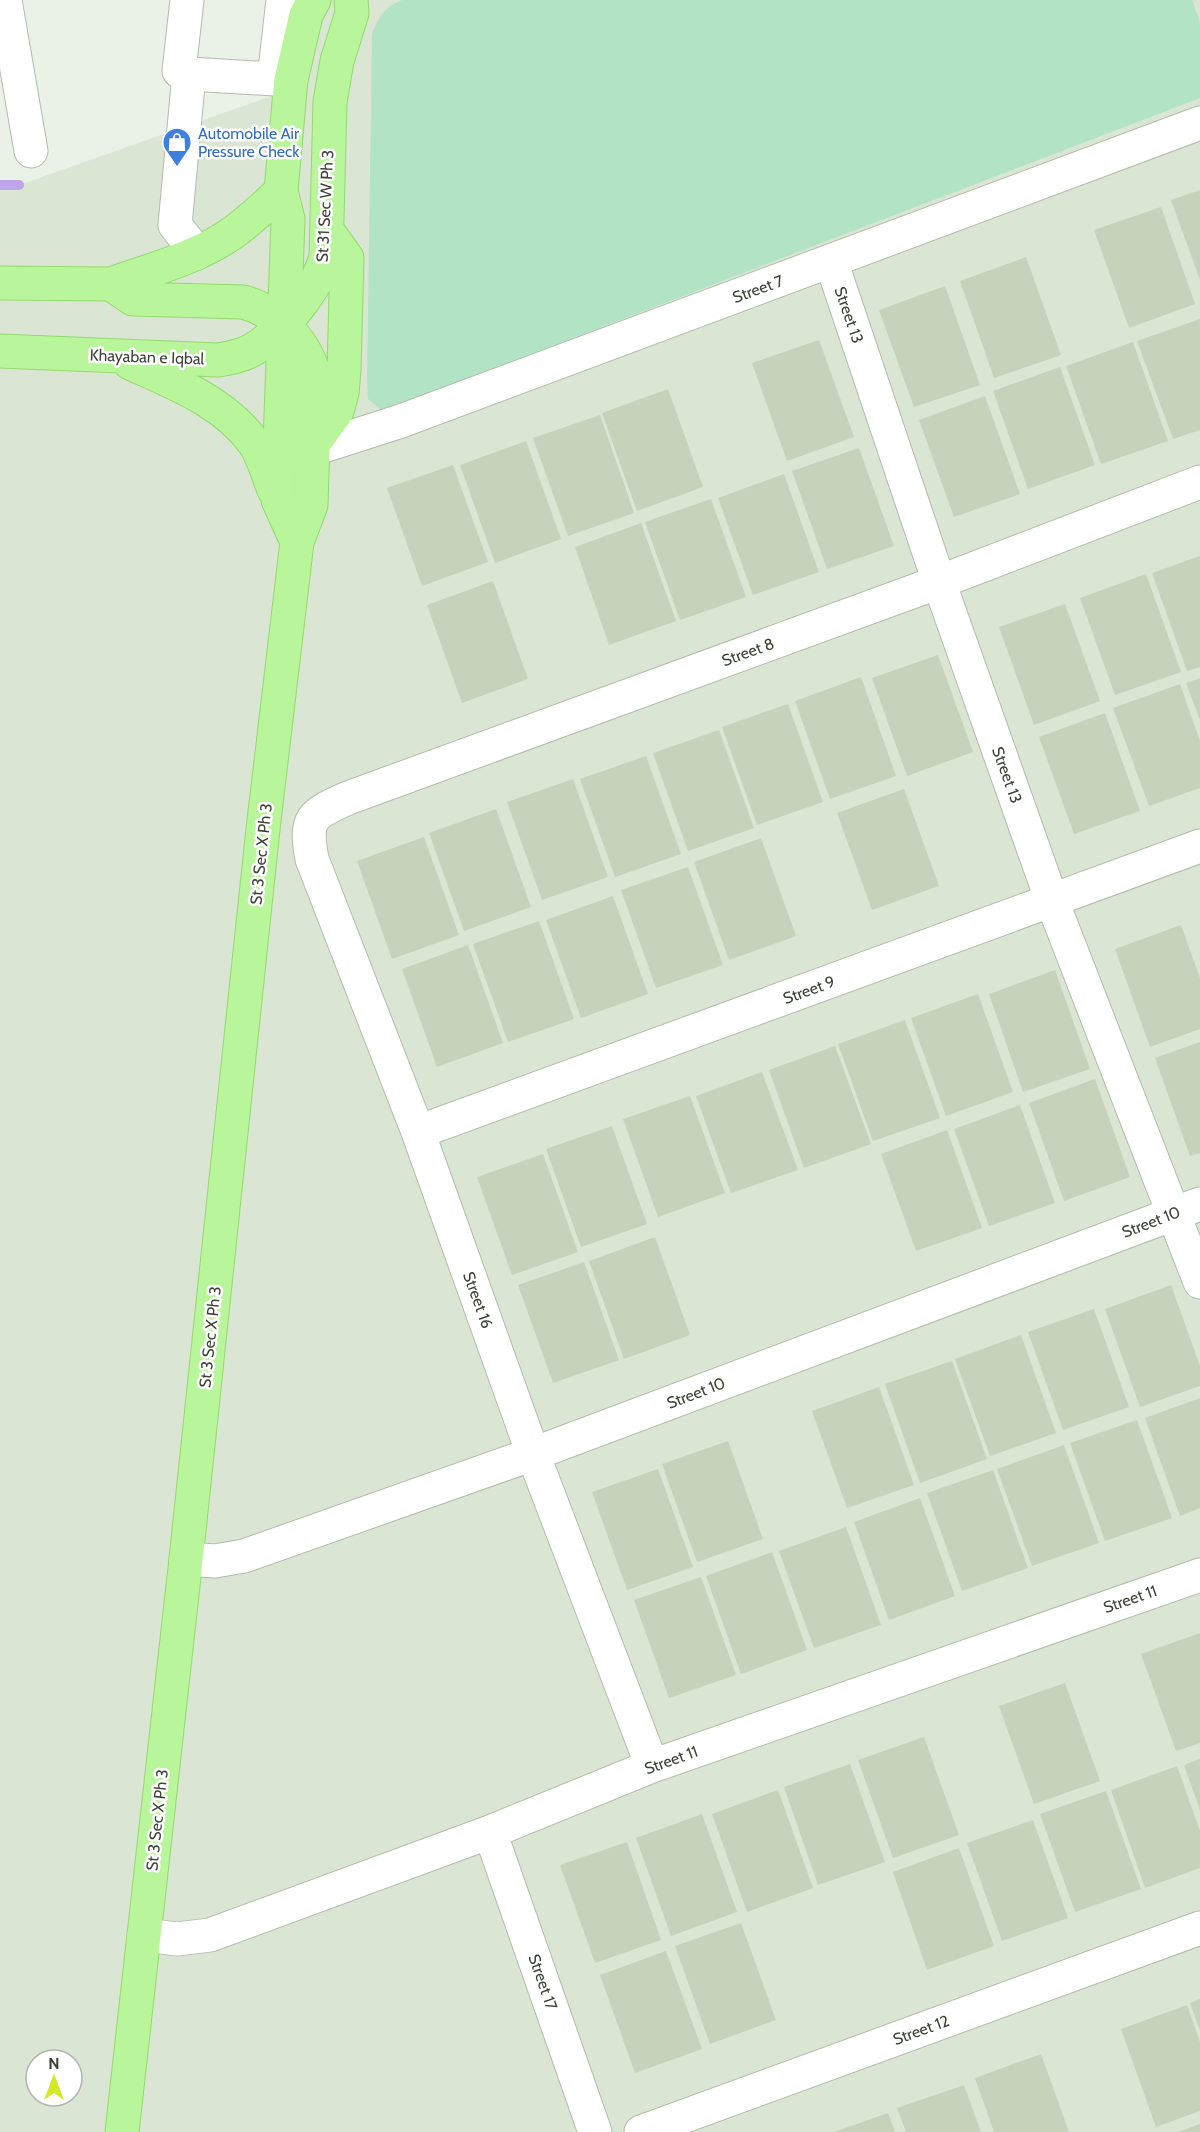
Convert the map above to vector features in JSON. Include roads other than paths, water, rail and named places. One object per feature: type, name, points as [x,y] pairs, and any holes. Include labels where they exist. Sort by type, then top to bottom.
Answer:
[{"type":"main road","points":[[278,500],[288,219],[281,191],[283,79],[306,15],[314,0]]},
{"type":"main road","name":"St 31 Sec W Ph 3","points":[[284,325],[320,273],[326,257],[330,102],[337,61],[352,13],[351,0]]},
{"type":"main road","points":[[0,283],[111,284],[197,253],[228,236],[254,217],[281,191]]},
{"type":"main road","points":[[314,446],[337,411],[342,393],[344,370],[347,258],[326,229]]},
{"type":"main road","name":"St 3 Sec X Ph 3","points":[[111,284],[133,299],[243,302],[256,305],[284,325],[304,349],[315,377],[311,505],[297,543],[263,829],[186,1559],[122,2132]]},
{"type":"main road","name":"Khayaban e Iqbal","points":[[0,351],[218,360],[236,357],[254,349],[284,325]]},
{"type":"main road","points":[[115,356],[184,387],[229,416],[255,444],[297,543]]},
{"type":"street","points":[[5,0],[20,144]]},
{"type":"street","points":[[187,0],[179,71],[189,74],[283,79],[283,0]]},
{"type":"street","points":[[189,74],[175,225],[197,253]]},
{"type":"street","name":"Street 7","points":[[314,446],[401,422],[1200,123]]},
{"type":"street","name":"Street 13","points":[[831,261],[939,582],[1052,901],[1186,1209],[1200,1282]]},
{"type":"street","name":"Street 8","points":[[309,833],[317,813],[348,798],[939,582],[1200,482]]},
{"type":"street","points":[[263,829],[309,833]]},
{"type":"street","name":"Street 16","points":[[309,833],[312,859],[320,881],[418,1132],[533,1454],[652,1766]]},
{"type":"street","name":"Street 9","points":[[418,1132],[1200,846]]},
{"type":"street","name":"Street 10","points":[[186,1559],[215,1561],[244,1556],[533,1454],[1186,1209]]},
{"type":"street","name":"Street 11","points":[[144,1935],[177,1939],[210,1935],[490,1832],[652,1766],[1200,1575]]},
{"type":"street","name":"Street 17","points":[[490,1832],[595,2132]]},
{"type":"street","name":"Street 12","points":[[641,2132],[1200,1928]]},
{"type":"waterway","points":[[0,185],[19,185]]},
{"type":"place","name":"Automobile Air Pressure Check","points":[[177,168]]}]
